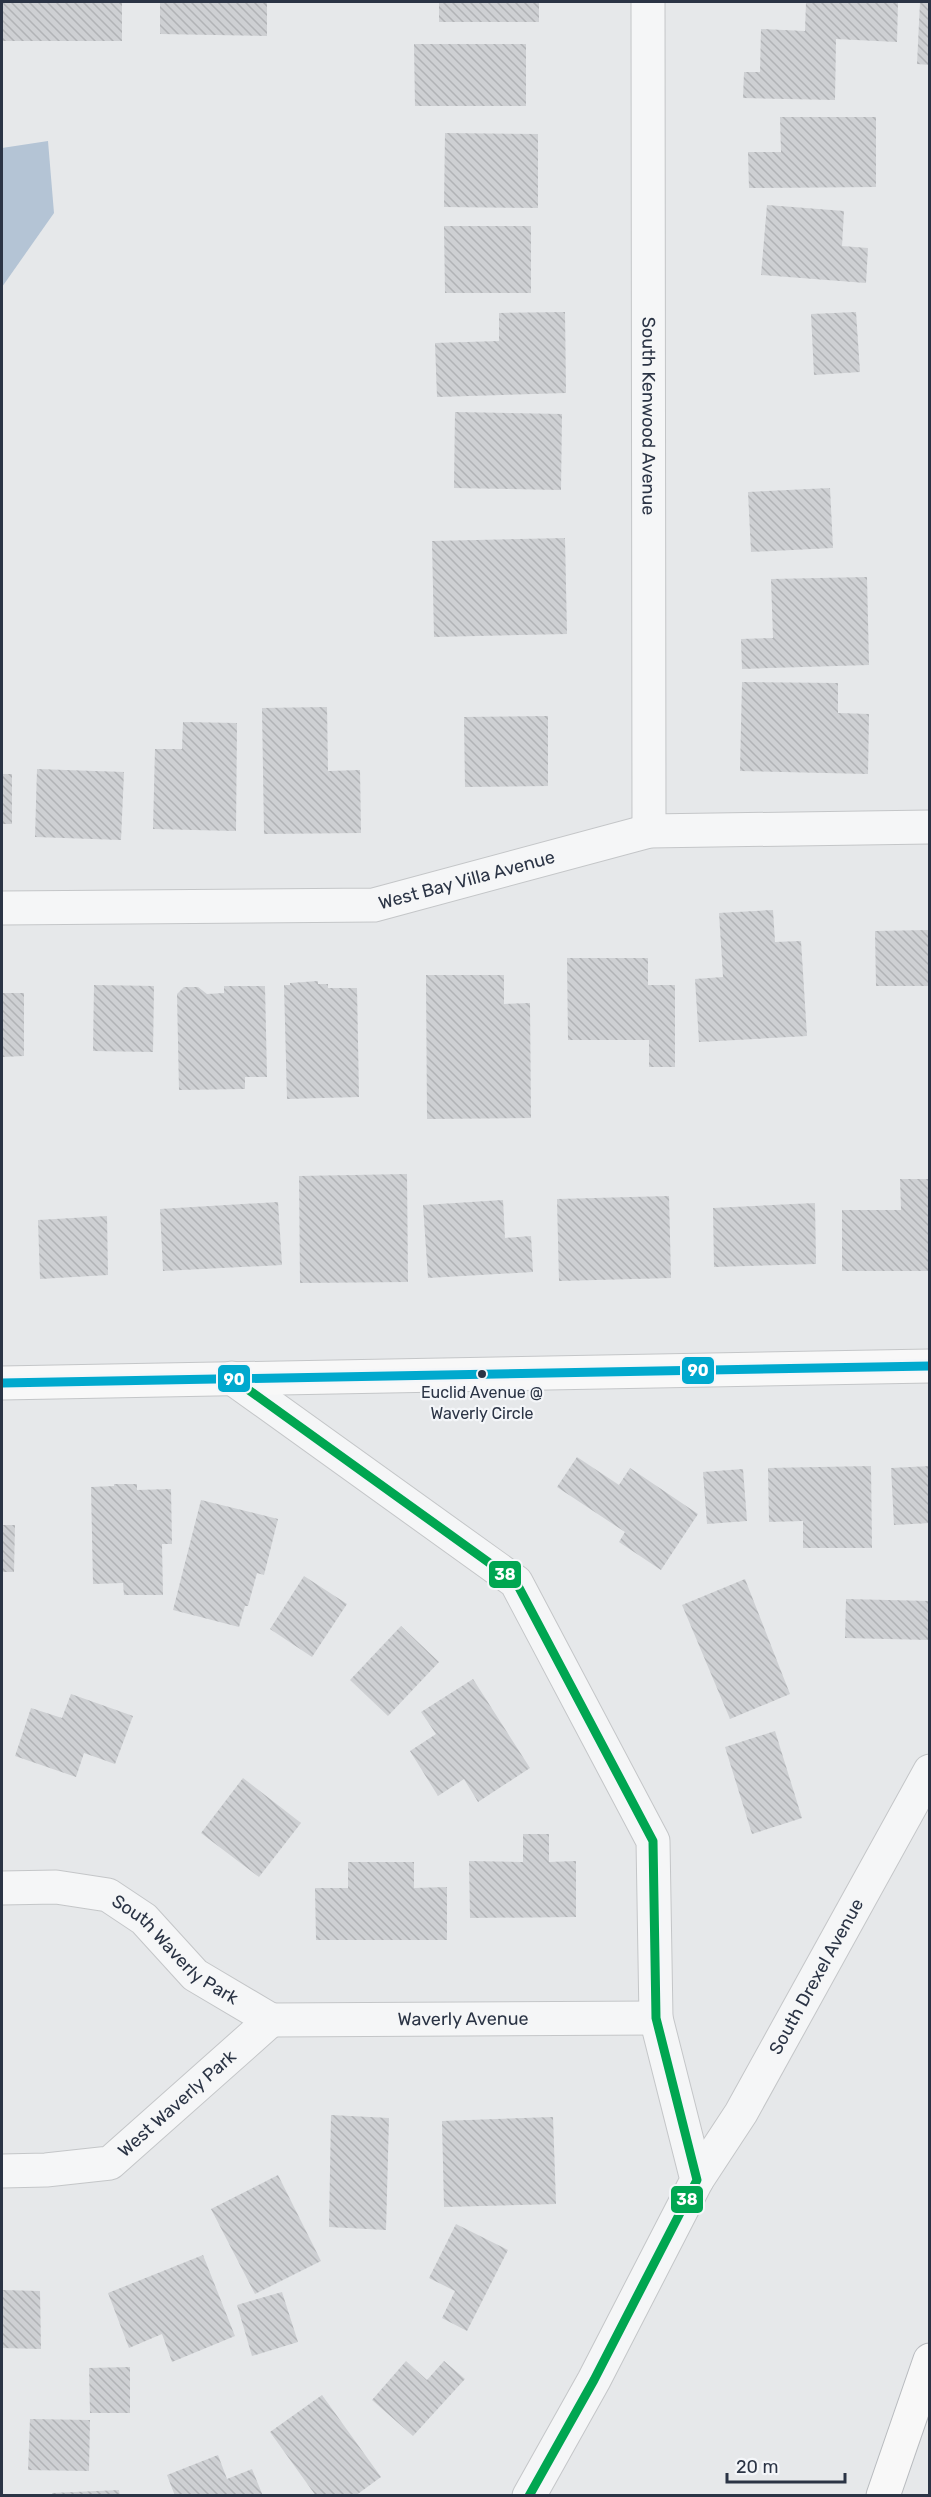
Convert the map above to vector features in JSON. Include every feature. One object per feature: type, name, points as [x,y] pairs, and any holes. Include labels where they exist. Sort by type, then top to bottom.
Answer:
[{"type":"main road","points":[[2,1383],[930,1366]]},
{"type":"main road","points":[[883,2496],[930,2360]]},
{"type":"street","name":"South Kenwood Avenue","points":[[648,2],[649,831]]},
{"type":"street","name":"West Bay Villa Avenue","points":[[2,908],[374,905],[649,831],[930,827]]},
{"type":"street","points":[[232,1378],[516,1582],[653,1841],[656,2018],[696,2180]]},
{"type":"street","name":"South Drexel Avenue","points":[[534,2486],[594,2380],[696,2180],[741,2113],[930,1771]]},
{"type":"street","name":"South Waverly Park","points":[[2,1888],[56,1887],[108,1895],[144,1919],[195,1975],[271,2020]]},
{"type":"street","name":"Waverly Avenue","points":[[271,2020],[656,2018]]},
{"type":"street","name":"West Waverly Park","points":[[2,2171],[46,2170],[110,2163],[271,2020]]},
{"type":"street","points":[[509,2496],[534,2486]]},
{"type":"water","points":[[48,141],[54,213],[2,287],[2,148]]},
{"type":"building","points":[[2,2],[122,2],[122,41],[2,41]]},
{"type":"building","points":[[160,2],[267,2],[267,36],[160,34]]},
{"type":"building","points":[[439,2],[539,2],[539,22],[439,22]]},
{"type":"building","points":[[806,2],[898,2],[897,42],[836,39],[835,100],[743,98],[744,72],[760,72],[761,29],[805,31]]},
{"type":"building","points":[[920,2],[930,2],[930,65],[917,64]]},
{"type":"building","points":[[414,44],[526,44],[526,106],[415,106]]},
{"type":"building","points":[[780,117],[876,117],[876,187],[749,188],[748,152],[781,152]]},
{"type":"building","points":[[445,133],[538,134],[538,208],[444,207]]},
{"type":"building","points":[[767,205],[844,211],[842,246],[868,248],[866,283],[761,275]]},
{"type":"building","points":[[444,226],[531,226],[531,293],[445,293]]},
{"type":"building","points":[[565,312],[566,393],[437,397],[435,343],[499,341],[499,313]]},
{"type":"building","points":[[856,312],[860,372],[814,375],[811,314]]},
{"type":"building","points":[[455,412],[562,414],[561,490],[454,488]]},
{"type":"building","points":[[830,488],[833,548],[751,552],[748,492]]},
{"type":"building","points":[[565,538],[567,634],[434,637],[432,541]]},
{"type":"building","points":[[867,577],[869,665],[742,669],[741,639],[773,638],[771,579]]},
{"type":"building","points":[[742,682],[838,683],[838,713],[869,714],[868,774],[740,771]]},
{"type":"building","points":[[327,707],[328,771],[360,770],[361,833],[264,834],[262,708]]},
{"type":"building","points":[[548,716],[548,786],[465,787],[464,717]]},
{"type":"building","points":[[183,722],[237,723],[236,831],[153,829],[155,749],[182,749]]},
{"type":"building","points":[[37,769],[124,772],[121,840],[35,837]]},
{"type":"building","points":[[2,774],[12,774],[12,824],[2,824]]},
{"type":"building","points":[[773,910],[775,942],[801,941],[807,1036],[699,1042],[695,979],[723,977],[719,913]]},
{"type":"building","points":[[930,930],[930,986],[876,986],[875,931]]},
{"type":"building","points":[[567,958],[648,958],[648,985],[675,985],[675,1067],[649,1067],[649,1040],[568,1040]]},
{"type":"building","points":[[426,975],[504,975],[504,1004],[530,1003],[531,1118],[427,1119]]},
{"type":"building","points":[[318,981],[318,984],[328,984],[328,988],[357,988],[359,1097],[287,1099],[284,985]]},
{"type":"building","points":[[94,985],[154,986],[153,1052],[93,1051]]},
{"type":"building","points":[[224,986],[265,986],[267,1077],[245,1077],[245,1089],[179,1090],[177,994],[184,987],[198,987],[207,994],[224,993]]},
{"type":"building","points":[[2,993],[24,993],[24,1056],[2,1057]]},
{"type":"building","points":[[407,1174],[408,1282],[300,1283],[299,1176]]},
{"type":"building","points":[[900,1179],[930,1179],[930,1271],[842,1271],[842,1210],[901,1210]]},
{"type":"building","points":[[669,1196],[671,1278],[559,1281],[557,1199]]},
{"type":"building","points":[[503,1200],[505,1238],[531,1236],[533,1272],[428,1278],[423,1205]]},
{"type":"building","points":[[278,1202],[282,1265],[163,1271],[160,1209]]},
{"type":"building","points":[[815,1203],[816,1264],[714,1267],[713,1208]]},
{"type":"building","points":[[107,1216],[108,1275],[40,1279],[38,1220]]},
{"type":"building","points":[[577,1457],[619,1485],[630,1468],[698,1514],[661,1570],[619,1542],[625,1532],[557,1487]]},
{"type":"building","points":[[871,1466],[872,1548],[803,1548],[803,1521],[769,1522],[768,1468]]},
{"type":"building","points":[[930,1466],[930,1523],[894,1525],[891,1468]]},
{"type":"building","points":[[743,1469],[747,1521],[707,1524],[703,1472]]},
{"type":"building","points":[[114,1484],[137,1484],[137,1490],[171,1489],[172,1544],[162,1544],[163,1595],[124,1595],[123,1583],[93,1584],[91,1487],[114,1486]]},
{"type":"building","points":[[201,1500],[278,1519],[264,1575],[257,1573],[248,1606],[245,1606],[239,1627],[173,1610]]},
{"type":"building","points":[[2,1525],[15,1525],[14,1572],[2,1572]]},
{"type":"building","points":[[304,1576],[347,1604],[312,1657],[270,1629]]},
{"type":"building","points":[[745,1579],[790,1694],[730,1719],[682,1605]]},
{"type":"building","points":[[846,1599],[930,1601],[930,1640],[845,1638]]},
{"type":"building","points":[[401,1626],[439,1662],[388,1716],[350,1680]]},
{"type":"building","points":[[473,1679],[530,1768],[478,1802],[464,1779],[438,1796],[410,1751],[436,1734],[421,1712]]},
{"type":"building","points":[[71,1694],[133,1716],[115,1764],[84,1753],[76,1777],[15,1756],[31,1708],[62,1718]]},
{"type":"building","points":[[775,1731],[802,1818],[752,1834],[725,1747]]},
{"type":"building","points":[[243,1778],[301,1823],[259,1877],[201,1833]]},
{"type":"building","points":[[523,1834],[549,1834],[549,1862],[576,1861],[576,1917],[470,1918],[469,1861],[523,1862]]},
{"type":"building","points":[[348,1862],[414,1862],[414,1888],[447,1887],[447,1940],[316,1940],[315,1888],[348,1888]]},
{"type":"building","points":[[331,2115],[389,2118],[386,2230],[329,2227]]},
{"type":"building","points":[[553,2117],[556,2204],[444,2207],[442,2121]]},
{"type":"building","points":[[278,2175],[321,2261],[255,2294],[211,2209]]},
{"type":"building","points":[[456,2224],[508,2250],[467,2331],[442,2318],[455,2291],[429,2278]]},
{"type":"building","points":[[203,2255],[235,2336],[172,2362],[162,2334],[129,2348],[108,2293]]},
{"type":"building","points":[[2,2290],[40,2291],[41,2349],[2,2348]]},
{"type":"building","points":[[282,2292],[298,2342],[252,2356],[237,2305]]},
{"type":"building","points":[[406,2361],[427,2380],[444,2361],[465,2379],[413,2436],[372,2400]]},
{"type":"building","points":[[130,2367],[130,2413],[90,2413],[89,2368]]},
{"type":"building","points":[[322,2395],[381,2477],[355,2496],[316,2496],[270,2432]]},
{"type":"building","points":[[30,2419],[90,2420],[89,2471],[28,2470]]},
{"type":"building","points":[[218,2455],[227,2479],[252,2469],[263,2496],[175,2496],[167,2475]]},
{"type":"building","points":[[119,2490],[120,2496],[52,2496],[52,2493]]},
{"type":"transit line","name":"90","points":[[2,1383],[930,1366]]},
{"type":"transit line","name":"38","points":[[232,1378],[516,1582],[653,1841],[656,2018],[697,2180],[594,2380],[529,2496]]},
{"type":"place","name":"Euclid Avenue @ Waverly Circle","points":[[482,1374]]}]
